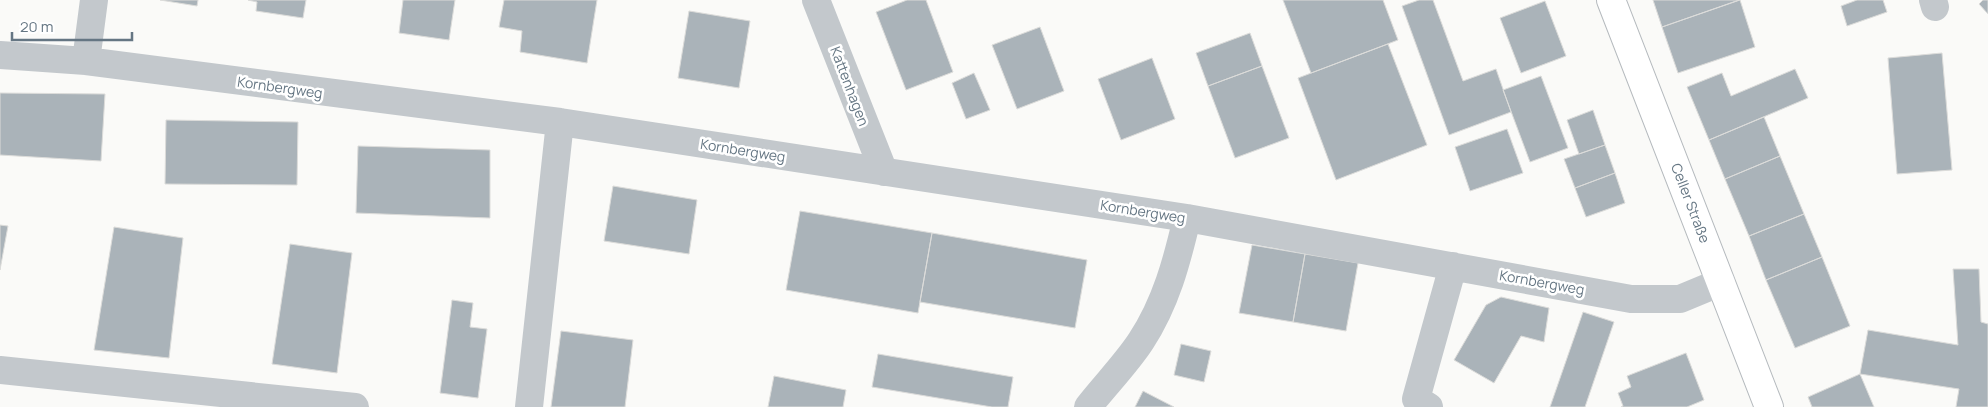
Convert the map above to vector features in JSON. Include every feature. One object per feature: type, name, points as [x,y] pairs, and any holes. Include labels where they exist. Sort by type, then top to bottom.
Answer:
[{"type":"main road","name":"Celler Straße","points":[[1611,0],[1769,407]]},
{"type":"street","points":[[86,61],[94,0]]},
{"type":"street","name":"Kattenhagen","points":[[816,0],[884,172]]},
{"type":"street","name":"Kornbergweg","points":[[0,55],[86,61],[560,122],[1187,218],[1631,299],[1680,299],[1721,282]]},
{"type":"street","points":[[529,407],[560,122]]},
{"type":"street","points":[[1088,407],[1141,341],[1160,305],[1176,266],[1187,218]]},
{"type":"street","points":[[1429,407],[1416,399],[1453,266]]},
{"type":"street","points":[[0,370],[355,407]]},
{"type":"building","points":[[160,0],[198,0],[197,6]]},
{"type":"building","points":[[248,0],[306,0],[303,18],[256,11],[257,2]]},
{"type":"building","points":[[403,0],[455,0],[449,40],[399,33]]},
{"type":"building","points":[[504,0],[597,0],[587,63],[520,52],[522,31],[499,27]]},
{"type":"building","points":[[907,0],[926,0],[953,72],[906,90],[876,12]]},
{"type":"building","points":[[1283,0],[1383,0],[1398,40],[1311,73]]},
{"type":"building","points":[[1419,0],[1433,0],[1463,81],[1496,69],[1511,112],[1449,135],[1402,6]]},
{"type":"building","points":[[1653,0],[1739,0],[1662,27]]},
{"type":"building","points":[[1740,0],[1755,47],[1678,73],[1662,27]]},
{"type":"building","points":[[1857,0],[1883,0],[1887,12],[1847,26],[1841,6]]},
{"type":"building","points":[[1983,0],[1988,0],[1988,14],[1979,4]]},
{"type":"building","points":[[1545,1],[1566,56],[1521,73],[1500,18]]},
{"type":"building","points":[[689,11],[750,21],[739,88],[678,78]]},
{"type":"building","points":[[1040,27],[1064,91],[1017,109],[992,45]]},
{"type":"building","points":[[1250,33],[1262,66],[1208,86],[1196,53]]},
{"type":"building","points":[[1388,44],[1427,145],[1336,180],[1298,78]]},
{"type":"building","points":[[1942,53],[1952,170],[1897,174],[1888,58]]},
{"type":"building","points":[[1152,58],[1175,119],[1121,140],[1098,79]]},
{"type":"building","points":[[1262,66],[1289,138],[1235,158],[1208,86]]},
{"type":"building","points":[[1795,69],[1808,98],[1709,140],[1687,87],[1722,73],[1731,96]]},
{"type":"building","points":[[974,73],[990,110],[966,119],[952,83]]},
{"type":"building","points":[[1541,76],[1568,148],[1530,162],[1503,90]]},
{"type":"building","points":[[0,93],[105,94],[101,161],[0,155]]},
{"type":"building","points":[[1593,110],[1605,145],[1579,154],[1567,120]]},
{"type":"building","points":[[1764,117],[1780,156],[1725,179],[1709,140]]},
{"type":"building","points":[[166,120],[298,122],[297,185],[165,184]]},
{"type":"building","points":[[1507,129],[1523,173],[1470,191],[1455,147]]},
{"type":"building","points":[[1605,145],[1615,173],[1575,188],[1564,159]]},
{"type":"building","points":[[358,146],[490,150],[490,218],[356,213]]},
{"type":"building","points":[[1780,156],[1804,214],[1749,236],[1725,179]]},
{"type":"building","points":[[1615,173],[1625,203],[1586,217],[1575,188]]},
{"type":"building","points":[[613,186],[697,200],[689,254],[604,241]]},
{"type":"building","points":[[800,211],[932,233],[918,313],[786,290]]},
{"type":"building","points":[[1804,214],[1822,257],[1766,280],[1749,236]]},
{"type":"building","points":[[0,225],[8,226],[0,270]]},
{"type":"building","points":[[114,227],[183,238],[169,358],[94,350]]},
{"type":"building","points":[[932,233],[1087,260],[1075,328],[920,302]]},
{"type":"building","points":[[290,244],[352,253],[337,373],[272,364]]},
{"type":"building","points":[[1252,245],[1305,254],[1293,322],[1239,313]]},
{"type":"building","points":[[1305,254],[1358,263],[1346,331],[1293,322]]},
{"type":"building","points":[[1822,257],[1850,326],[1795,348],[1766,280]]},
{"type":"building","points":[[1953,269],[1979,269],[1981,322],[1988,324],[1988,407],[1956,407],[1959,389],[1860,374],[1868,330],[1958,345]]},
{"type":"building","points":[[1501,297],[1549,308],[1544,342],[1521,336],[1494,383],[1454,360],[1486,305]]},
{"type":"building","points":[[452,300],[473,303],[470,327],[487,329],[478,398],[440,393]]},
{"type":"building","points":[[1583,312],[1614,322],[1585,407],[1550,407]]},
{"type":"building","points":[[561,331],[633,340],[625,407],[551,407]]},
{"type":"building","points":[[1181,344],[1211,351],[1204,382],[1174,375]]},
{"type":"building","points":[[1686,353],[1704,400],[1687,407],[1621,407],[1623,406],[1618,393],[1631,387],[1627,376]]},
{"type":"building","points":[[878,354],[1013,377],[1008,407],[992,407],[872,387]]},
{"type":"building","points":[[1860,374],[1874,407],[1812,407],[1808,397]]},
{"type":"building","points":[[774,376],[846,390],[843,407],[768,407]]},
{"type":"building","points":[[1143,391],[1174,407],[1135,407]]}]
